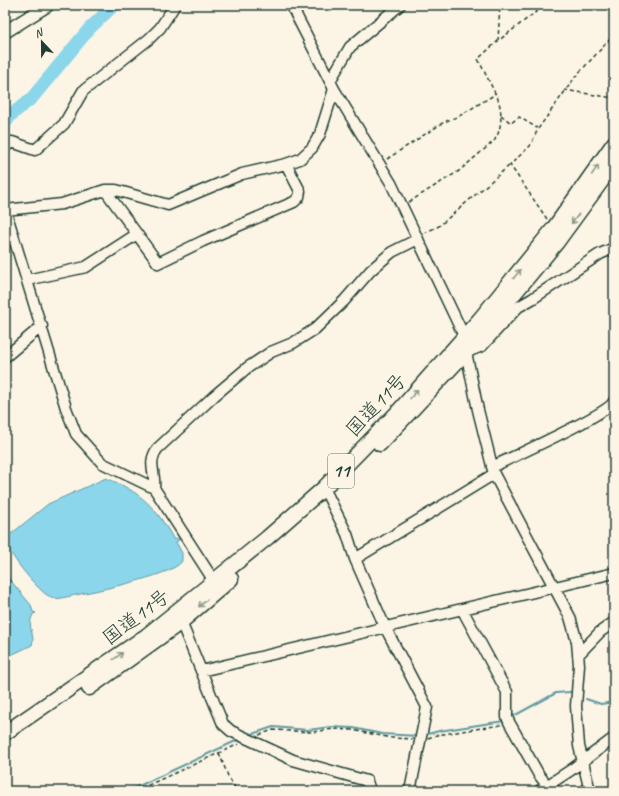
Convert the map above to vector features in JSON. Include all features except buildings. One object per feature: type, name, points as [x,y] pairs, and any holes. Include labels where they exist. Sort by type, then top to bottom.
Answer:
[{"type":"highway","name":"国道11号","points":[[5,733],[178,618],[214,581],[325,492],[397,413],[504,290],[554,228],[614,143]]},
{"type":"highway","name":"国道11号","points":[[5,743],[126,663],[325,492],[398,427],[466,352],[557,242],[614,164]]},
{"type":"main road","points":[[5,32],[48,5]]},
{"type":"street","points":[[5,147],[12,142],[35,150],[64,124],[83,91],[160,28],[175,5]]},
{"type":"street","points":[[291,5],[332,85],[403,206],[464,336],[478,410],[493,470],[555,586],[570,617],[577,642],[576,719],[582,762],[590,791]]},
{"type":"street","points":[[214,581],[154,488],[102,464],[76,434],[66,408],[5,209],[62,204],[105,190],[116,190],[168,205],[242,174],[286,164],[300,159],[312,148],[320,134],[332,85],[350,47],[400,5]]},
{"type":"street","points":[[105,190],[158,262],[203,240],[294,202],[299,197],[300,191],[286,164]]},
{"type":"street","points":[[5,242],[13,234]]},
{"type":"street","points":[[28,280],[86,267],[137,234]]},
{"type":"street","points":[[154,488],[155,479],[152,468],[152,457],[157,449],[214,396],[247,368],[271,352],[293,343],[315,329],[344,301],[371,270],[392,252],[418,237]]},
{"type":"street","points":[[466,352],[482,346],[518,307],[600,254],[614,248]]},
{"type":"street","points":[[5,357],[42,326]]},
{"type":"street","points":[[355,559],[493,470],[608,408],[614,401]]},
{"type":"street","points":[[325,492],[348,534],[355,559],[385,627],[425,700],[427,707],[410,791]]},
{"type":"street","points":[[201,671],[614,573]]},
{"type":"street","points":[[462,609],[507,692],[508,720],[539,775],[543,788],[614,738]]},
{"type":"street","points":[[178,618],[223,724],[230,731],[294,760],[367,781],[370,791]]},
{"type":"street","points":[[578,655],[600,632],[614,622]]},
{"type":"path","points":[[498,41],[500,5]]},
{"type":"path","points":[[403,206],[459,171],[491,145],[498,136],[501,115],[495,93],[478,59],[498,41],[545,5]]},
{"type":"path","points":[[418,237],[439,226],[530,146],[538,129],[564,90],[614,35]]},
{"type":"path","points":[[564,90],[614,98]]},
{"type":"path","points":[[379,163],[444,122],[459,116],[495,93]]},
{"type":"path","points":[[501,115],[511,123],[519,118],[538,129]]},
{"type":"path","points":[[510,165],[554,228]]},
{"type":"path","points":[[135,791],[219,753],[245,739],[273,730],[312,732],[334,729],[352,730],[392,738],[437,735],[503,725],[508,720]]},
{"type":"path","points":[[219,753],[228,776],[237,791]]},
{"type":"water","points":[[106,478],[118,483],[138,495],[154,510],[161,518],[174,540],[178,538],[179,540],[176,542],[182,553],[182,561],[175,567],[162,573],[126,584],[62,598],[51,597],[36,585],[15,559],[6,543],[6,538],[48,504]]},
{"type":"water","points":[[5,574],[31,605],[33,612],[36,613],[33,614],[30,624],[33,638],[32,645],[5,658]]},
{"type":"waterway","points":[[5,123],[11,115],[32,98],[89,29],[114,5]]},
{"type":"waterway","points":[[510,718],[556,693],[570,692]]},
{"type":"waterway","points":[[586,699],[601,704],[614,702]]},
{"type":"waterway","points":[[424,735],[439,731],[504,721]]},
{"type":"waterway","points":[[249,735],[273,727],[308,730],[330,727],[353,728],[382,734],[418,736]]},
{"type":"waterway","points":[[128,791],[240,739]]}]
